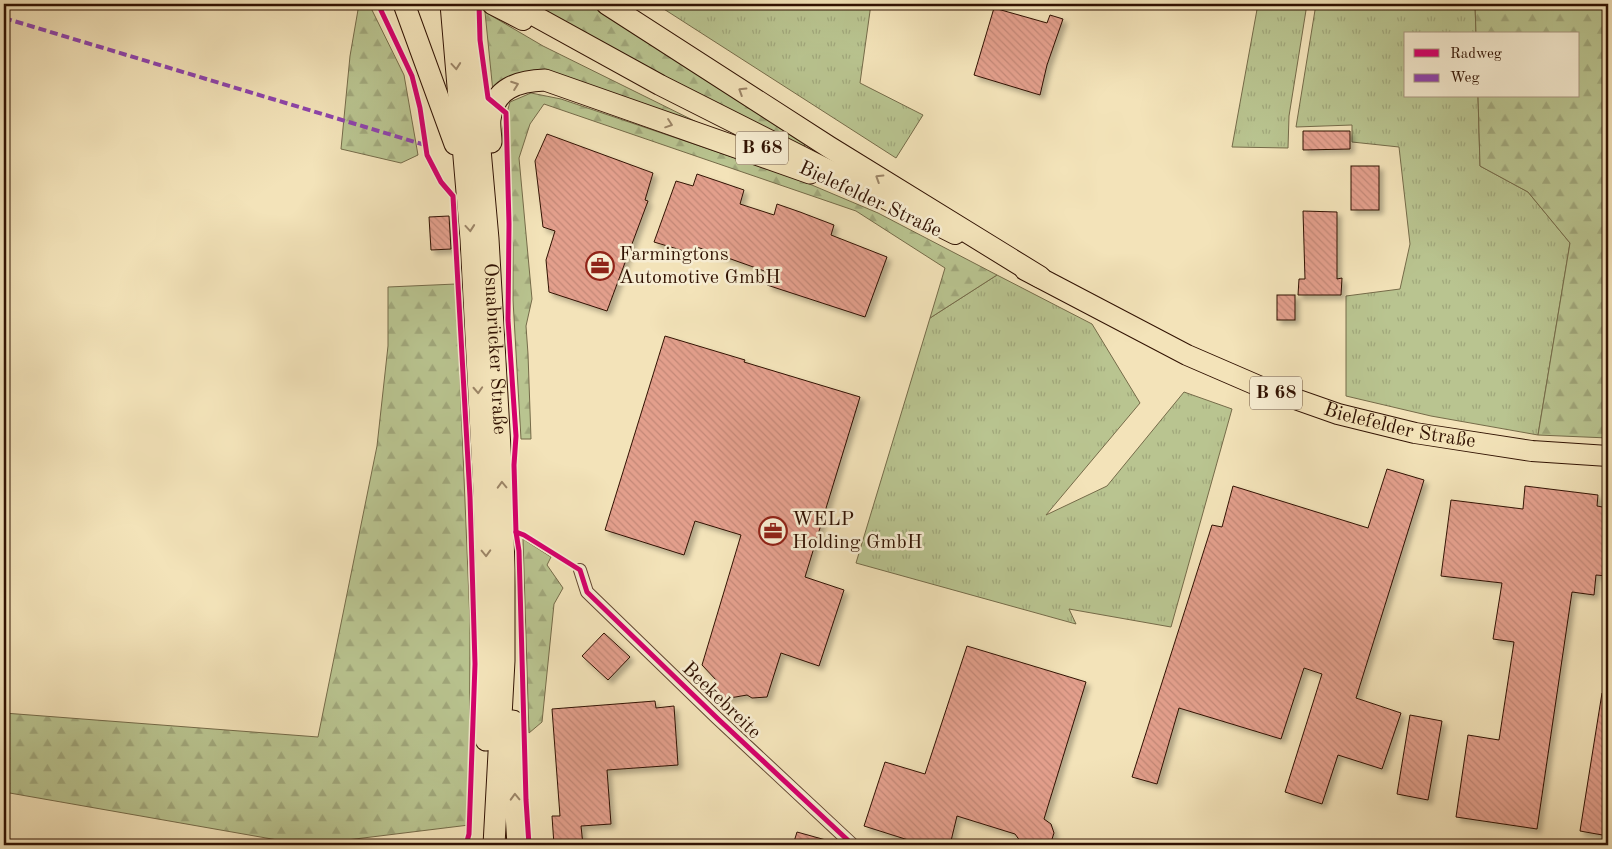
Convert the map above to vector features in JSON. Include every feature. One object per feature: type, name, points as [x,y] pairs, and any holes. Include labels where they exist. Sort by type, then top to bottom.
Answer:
[{"type":"highway","points":[[404,4],[466,173]]},
{"type":"highway","name":"Osnabrücker Straße","points":[[467,4],[457,16],[471,239],[486,566],[487,701],[482,845]]},
{"type":"highway","name":"B 68","points":[[607,4],[829,147],[1040,277]]},
{"type":"highway","name":"Osnabrücker Straße","points":[[457,16],[484,191],[500,424],[504,569],[504,661],[494,845]]},
{"type":"highway","name":"B 68","points":[[484,191],[492,161],[490,119],[494,103],[507,88],[526,81],[545,80],[810,173]]},
{"type":"highway","points":[[504,569],[513,698],[518,845]]},
{"type":"main road","name":"Bielefelder Straße","points":[[492,4],[810,173],[1040,277]]},
{"type":"main road","name":"Bielefelder Straße","points":[[513,4],[660,85],[1040,277],[1187,355],[1261,387],[1338,414],[1415,432],[1532,451],[1608,456]]},
{"type":"street","name":"Beekebreite","points":[[580,570],[587,592],[717,718],[853,845]]},
{"type":"green space","points":[[359,4],[369,4],[404,75],[418,155],[401,163],[341,149],[350,56]]},
{"type":"green space","points":[[528,4],[594,4],[616,20],[807,140],[803,149]]},
{"type":"green space","points":[[656,4],[871,4],[860,83],[923,115],[896,158]]},
{"type":"green space","points":[[1258,4],[1307,4],[1289,116],[1288,148],[1232,147]]},
{"type":"green space","points":[[1316,4],[1475,4],[1476,32],[1404,32],[1404,98],[1478,98],[1480,166],[1528,192],[1570,243],[1538,435],[1431,416],[1346,396],[1346,296],[1400,289],[1410,244],[1399,147],[1352,142],[1352,125],[1296,127]]},
{"type":"green space","points":[[1475,4],[1608,4],[1608,438],[1538,435],[1570,243],[1528,192],[1480,166],[1478,98],[1580,98],[1580,32],[1476,32]]},
{"type":"green space","points":[[485,12],[543,46],[727,137],[555,77],[493,92]]},
{"type":"green space","points":[[531,93],[561,99],[800,180],[878,213],[997,275],[930,318],[945,268],[856,211],[544,104],[530,124],[519,158],[532,299],[526,326],[531,439],[521,439],[513,300],[513,247],[502,130],[510,102]]},
{"type":"green space","points":[[997,275],[1092,324],[1140,403],[1046,515],[1107,486],[1184,392],[1232,409],[1171,627],[1069,609],[1076,624],[856,563],[930,318]]},
{"type":"green space","points":[[456,284],[470,622],[469,825],[306,845],[4,792],[4,713],[318,737],[377,446],[388,346],[388,287]]},
{"type":"green space","points":[[523,539],[551,557],[547,565],[563,588],[554,604],[542,722],[529,733]]},
{"type":"building","points":[[994,8],[1047,23],[1050,15],[1063,19],[1047,65],[1040,95],[974,75]]},
{"type":"building","points":[[1303,131],[1350,131],[1350,149],[1303,150]]},
{"type":"building","points":[[547,134],[653,173],[645,200],[648,201],[607,311],[549,292],[546,260],[555,231],[543,227],[535,161]]},
{"type":"building","points":[[1351,166],[1379,166],[1379,210],[1351,210]]},
{"type":"building","points":[[697,174],[744,190],[740,204],[774,215],[777,204],[800,212],[834,225],[831,235],[887,257],[865,317],[767,285],[773,274],[697,247],[694,254],[654,242],[676,181],[693,186]]},
{"type":"building","points":[[1303,211],[1337,212],[1337,279],[1342,278],[1341,295],[1298,295],[1299,279],[1305,279]]},
{"type":"building","points":[[449,216],[451,249],[431,250],[429,217]]},
{"type":"building","points":[[1277,295],[1295,295],[1295,320],[1277,320]]},
{"type":"building","points":[[665,336],[860,397],[805,577],[844,590],[819,666],[781,653],[767,697],[752,698],[747,695],[724,699],[715,689],[717,681],[702,665],[741,535],[695,521],[684,555],[605,530]]},
{"type":"building","points":[[1387,469],[1424,480],[1356,698],[1401,713],[1382,769],[1338,755],[1322,804],[1285,792],[1322,674],[1304,668],[1281,739],[1179,708],[1157,784],[1132,777],[1212,525],[1222,527],[1233,486],[1368,528]]},
{"type":"building","points":[[1525,486],[1598,495],[1597,506],[1608,508],[1608,576],[1596,575],[1594,595],[1572,592],[1537,829],[1456,817],[1468,735],[1499,740],[1514,642],[1493,639],[1502,583],[1441,576],[1451,500],[1523,509]]},
{"type":"building","points":[[604,633],[630,657],[608,680],[582,656]]},
{"type":"building","points":[[967,646],[1086,682],[1044,819],[1051,824],[1054,833],[1050,845],[1023,845],[1015,834],[957,816],[950,845],[924,845],[864,826],[885,762],[925,774]]},
{"type":"building","points":[[1602,693],[1608,694],[1608,836],[1580,831]]},
{"type":"building","points":[[655,701],[656,708],[674,706],[678,765],[607,770],[611,824],[581,826],[583,845],[554,845],[552,816],[560,816],[552,709]]},
{"type":"building","points":[[1410,715],[1442,721],[1428,800],[1397,794]]},
{"type":"building","points":[[797,832],[833,842],[833,845],[793,845]]},
{"type":"marked path","points":[[4,18],[425,145]]},
{"type":"cycle path","points":[[378,4],[412,76],[420,108],[427,155],[441,182],[453,196],[470,497],[475,664],[469,834],[466,845]]},
{"type":"cycle path","points":[[479,4],[480,40],[488,98],[506,113],[509,224],[508,320],[516,436],[514,465],[516,532],[519,551],[529,845]]},
{"type":"cycle path","points":[[516,532],[524,535],[580,570],[587,592],[717,718],[853,845]]},
{"type":"place","name":"Farmingtons Automotive GmbH","points":[[600,266]]},
{"type":"place","name":"WELP Holding GmbH","points":[[773,531]]}]
